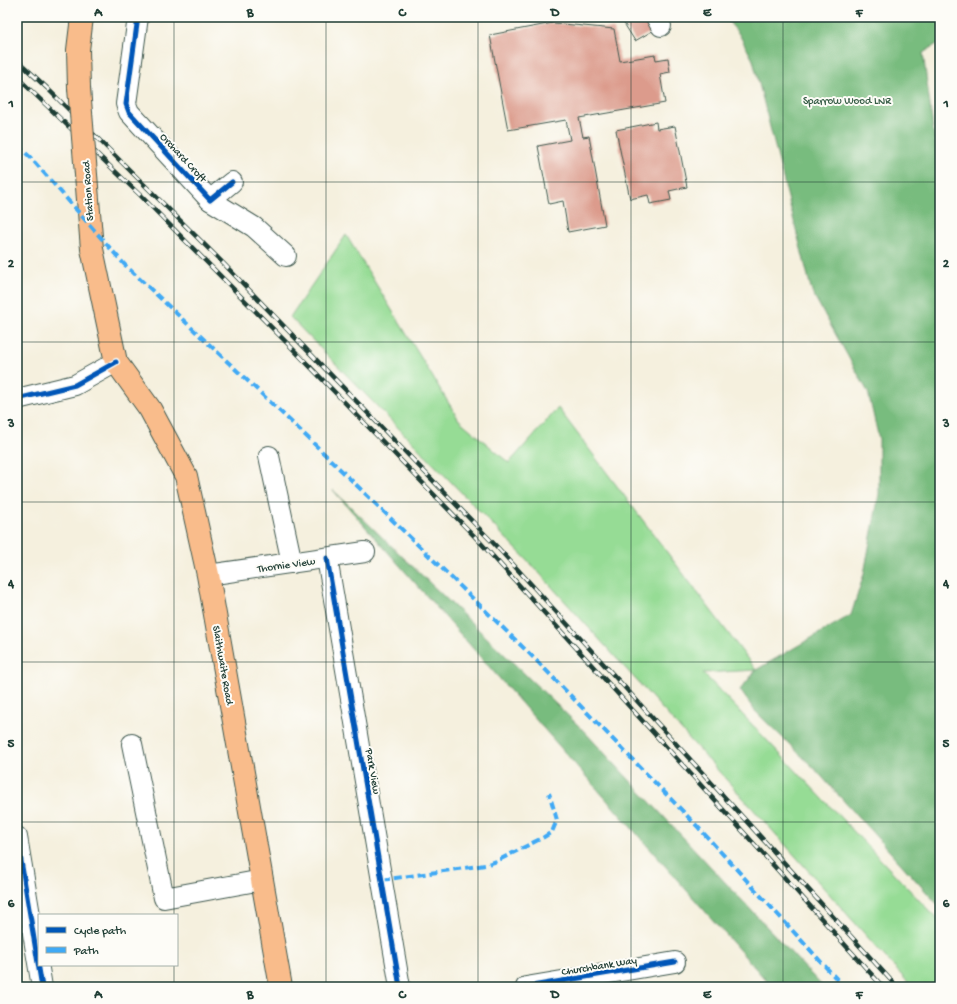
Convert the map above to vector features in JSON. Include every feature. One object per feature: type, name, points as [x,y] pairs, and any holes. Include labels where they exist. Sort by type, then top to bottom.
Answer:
[{"type":"main road","name":"Station Road","points":[[82,17],[78,50],[79,88],[92,250],[116,362]]},
{"type":"main road","name":"Slaithwaite Road","points":[[116,362],[150,409],[186,476],[208,575],[281,987]]},
{"type":"street","name":"Orchard Croft","points":[[138,17],[126,104],[129,112],[210,200],[254,227],[286,256]]},
{"type":"street","points":[[210,200],[232,182]]},
{"type":"street","points":[[17,400],[75,385],[116,362]]},
{"type":"street","points":[[269,456],[292,563]]},
{"type":"street","name":"Thornie View","points":[[208,575],[365,552]]},
{"type":"street","name":"Park View","points":[[327,558],[400,987]]},
{"type":"street","points":[[132,744],[164,898],[262,880]]},
{"type":"street","points":[[17,837],[38,963]]},
{"type":"street","name":"Churchbank Way","points":[[526,987],[675,962]]},
{"type":"street","points":[[38,966],[42,987]]},
{"type":"green space","name":"Sparrow Wood LNR","points":[[725,17],[940,17],[940,42],[923,53],[940,180],[940,907],[813,767],[755,711],[740,690],[756,670],[851,615],[864,574],[879,494],[879,439],[868,392],[812,292],[753,60],[739,34]]},
{"type":"green space","points":[[346,235],[459,420],[509,463],[558,408],[756,670],[703,673],[940,922],[940,987],[912,987],[532,565],[290,317]]},
{"type":"green space","points":[[333,490],[581,728],[823,987],[772,987]]},
{"type":"building","points":[[620,17],[646,17],[654,30],[635,41]]},
{"type":"building","points":[[553,23],[614,29],[620,61],[655,55],[656,60],[668,58],[670,72],[660,74],[665,103],[579,118],[583,137],[589,136],[605,225],[568,232],[563,201],[549,204],[538,146],[570,140],[566,120],[508,130],[490,35]]},
{"type":"building","points":[[656,122],[657,129],[675,126],[687,187],[669,191],[671,200],[650,204],[648,195],[630,199],[616,130]]},
{"type":"railway","points":[[17,60],[224,264],[499,549],[897,987]]},
{"type":"railway","points":[[17,77],[141,196],[290,346],[479,541],[883,987]]},
{"type":"marked path","points":[[17,145],[30,157],[124,264],[304,434],[537,661],[697,826],[844,987]]},
{"type":"marked path","points":[[382,880],[485,865],[497,861],[544,837],[552,832],[557,820],[549,793]]},
{"type":"cycle path","points":[[138,17],[126,104],[129,112],[210,200],[232,182]]},
{"type":"cycle path","points":[[17,399],[75,385],[116,362]]},
{"type":"cycle path","points":[[327,558],[400,987]]},
{"type":"cycle path","points":[[17,837],[38,963]]},
{"type":"cycle path","points":[[526,987],[675,962]]},
{"type":"cycle path","points":[[38,966],[42,987]]}]
